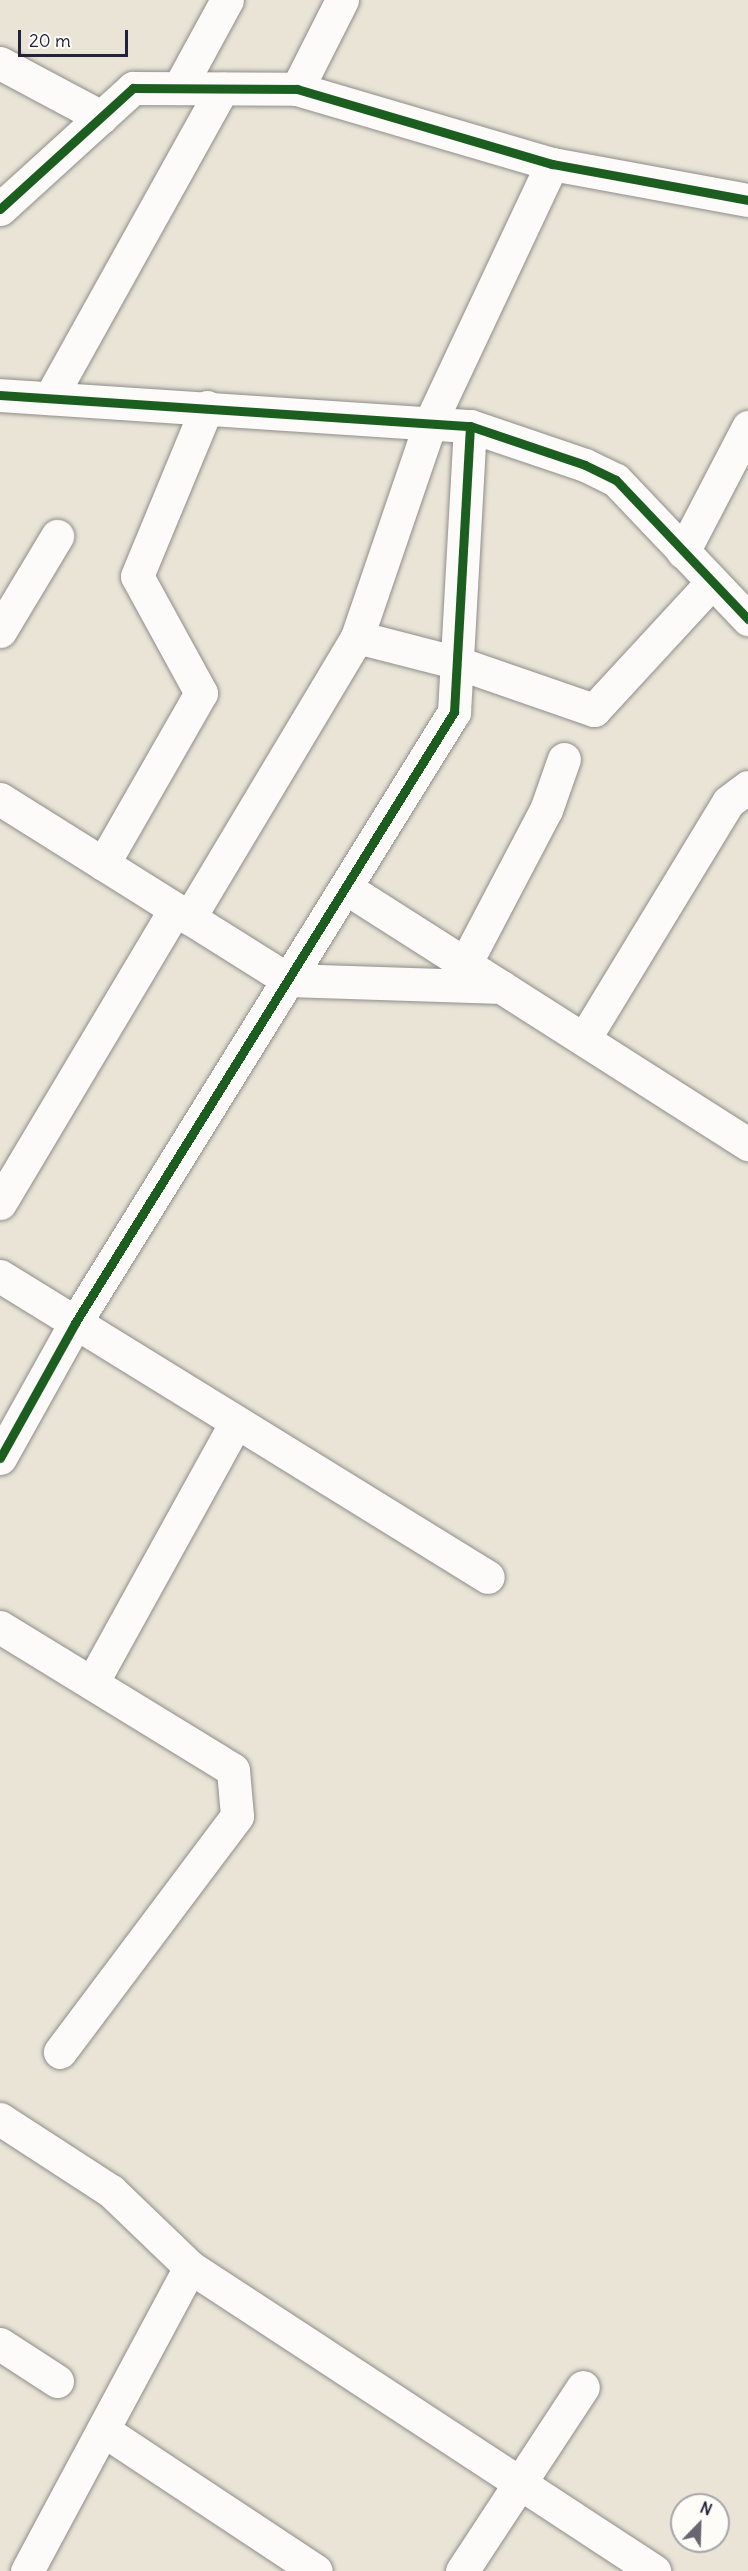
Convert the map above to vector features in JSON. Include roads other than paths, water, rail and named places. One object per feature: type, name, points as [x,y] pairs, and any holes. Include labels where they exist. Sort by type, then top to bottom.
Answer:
[{"type":"street","points":[[179,88],[227,0]]},
{"type":"street","points":[[297,89],[342,0]]},
{"type":"street","points":[[0,63],[101,117]]},
{"type":"street","points":[[0,209],[133,88],[297,89],[552,164],[748,200]]},
{"type":"street","points":[[50,398],[222,89]]},
{"type":"street","points":[[0,1203],[357,637],[430,421],[552,164]]},
{"type":"street","points":[[0,395],[207,406],[430,421],[470,426],[585,465],[616,480],[748,619]]},
{"type":"street","points":[[103,864],[201,693],[137,576],[207,406]]},
{"type":"street","points":[[0,1458],[75,1323],[454,712],[470,426]]},
{"type":"street","points":[[683,552],[748,427]]},
{"type":"street","points":[[0,631],[57,536]]},
{"type":"street","points":[[357,637],[458,663],[594,710],[712,582]]},
{"type":"street","points":[[465,964],[546,810],[564,759]]},
{"type":"street","points":[[584,1040],[728,802],[748,787]]},
{"type":"street","points":[[0,800],[288,980],[501,987]]},
{"type":"street","points":[[346,888],[748,1144]]},
{"type":"street","points":[[0,1276],[488,1576]]},
{"type":"street","points":[[92,1683],[236,1422]]},
{"type":"street","points":[[0,1627],[233,1770],[237,1816],[60,2052]]},
{"type":"street","points":[[0,2119],[111,2191],[190,2267],[654,2571]]},
{"type":"street","points":[[27,2571],[190,2267]]},
{"type":"street","points":[[0,2344],[57,2381]]},
{"type":"street","points":[[462,2571],[583,2387]]},
{"type":"street","points":[[103,2430],[316,2571]]}]
